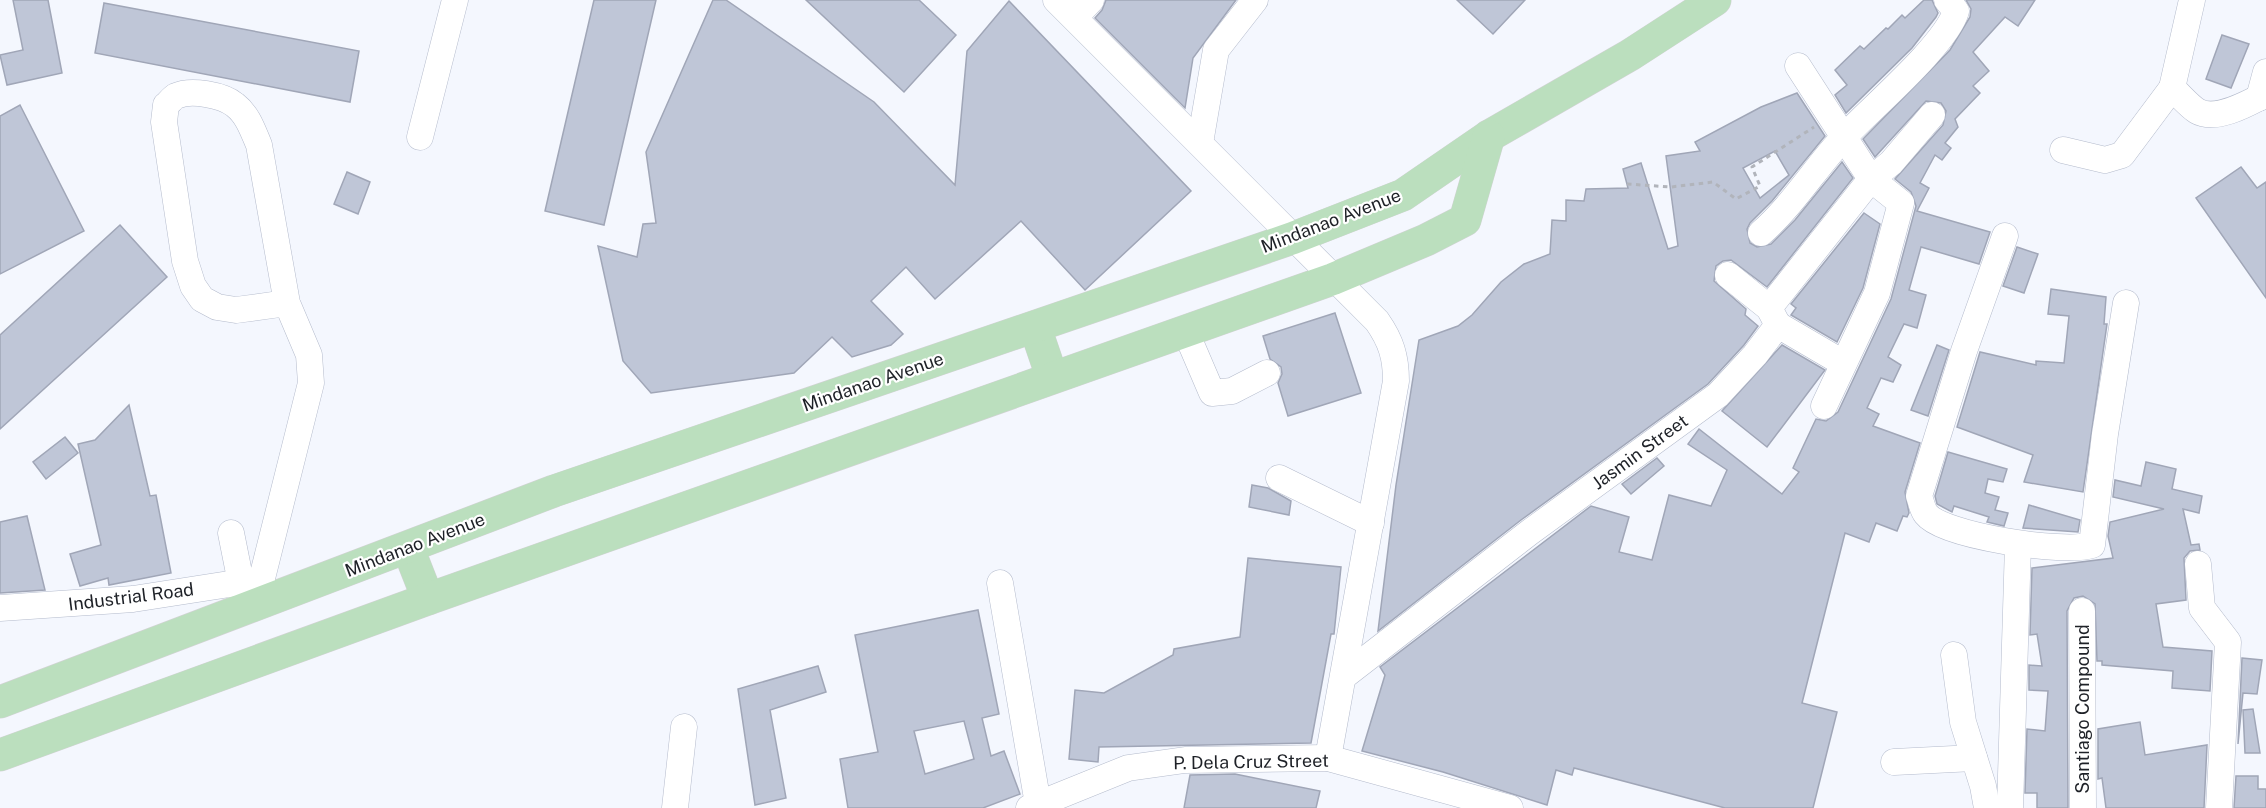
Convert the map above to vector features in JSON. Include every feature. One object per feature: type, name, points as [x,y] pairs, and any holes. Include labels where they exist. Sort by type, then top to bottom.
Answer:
[{"type":"main road","name":"Mindanao Avenue","points":[[0,702],[253,589],[408,548],[554,491],[1293,238],[1403,195],[1489,136],[1630,55],[1715,0]]},
{"type":"main road","points":[[0,755],[428,599],[1332,279],[1426,240],[1465,220],[1489,136]]},
{"type":"main road","points":[[1035,327],[1052,377]]},
{"type":"main road","points":[[408,548],[428,599]]},
{"type":"street","points":[[420,137],[455,0]]},
{"type":"street","points":[[1056,0],[1083,8],[1200,143],[1332,279],[1377,321],[1389,339],[1396,359],[1396,381],[1328,758]]},
{"type":"street","points":[[1200,143],[1216,50],[1255,0]]},
{"type":"street","points":[[1761,233],[1783,213],[1844,138],[1908,74],[1952,23],[1956,11],[1947,0]]},
{"type":"street","points":[[2062,150],[2105,160],[2122,155],[2148,124],[2172,88],[2192,0]]},
{"type":"street","points":[[1798,66],[1871,179],[1901,203],[1877,293],[1824,406]]},
{"type":"street","points":[[2172,88],[2198,111],[2210,115],[2222,113],[2262,96],[2266,72]]},
{"type":"street","points":[[253,589],[311,383],[309,356],[287,303],[259,145],[250,123],[235,104],[215,97],[190,93],[175,96],[166,105],[164,122],[185,261],[193,286],[202,299],[217,307],[236,310],[287,303]]},
{"type":"street","name":"Jasmin Street","points":[[1344,676],[1530,532],[1718,395],[1755,356],[1774,316],[1871,179],[1891,163],[1932,115]]},
{"type":"street","points":[[2005,236],[1964,351],[1919,496],[1926,514],[1941,524],[2019,545],[2070,548],[2088,546],[2094,542],[2105,434],[2126,303]]},
{"type":"street","points":[[1728,275],[1774,316],[1843,363]]},
{"type":"street","points":[[1185,330],[1212,393],[1232,391],[1267,373]]},
{"type":"street","points":[[1279,478],[1371,523]]},
{"type":"street","points":[[231,533],[253,589]]},
{"type":"street","points":[[2010,808],[2019,545]]},
{"type":"street","points":[[2198,564],[2202,608],[2228,642],[2219,808]]},
{"type":"street","points":[[1000,583],[1034,806]]},
{"type":"street","name":"Industrial Road","points":[[0,608],[253,589]]},
{"type":"street","name":"Santiago Compound","points":[[2082,611],[2083,808]]},
{"type":"street","points":[[1954,656],[1963,722],[1986,808]]},
{"type":"street","points":[[675,808],[684,727]]},
{"type":"street","name":"P. Dela Cruz Street","points":[[1034,806],[1128,768],[1185,760],[1328,758],[1510,808]]},
{"type":"street","points":[[1894,762],[1974,758]]},
{"type":"path","points":[[1627,184],[1671,187],[1713,182],[1736,200],[1760,186],[1752,167],[1805,135],[1829,114]]},
{"type":"building","points":[[13,0],[48,0],[62,73],[7,85],[0,55],[23,50]]},
{"type":"building","points":[[594,0],[656,0],[604,225],[545,211]]},
{"type":"building","points":[[713,0],[726,0],[874,102],[955,185],[967,51],[1009,1],[1191,191],[1085,290],[1021,221],[935,299],[906,267],[871,301],[903,334],[891,345],[852,357],[832,337],[794,373],[651,393],[623,361],[598,246],[637,257],[643,224],[656,223],[646,152]]},
{"type":"building","points":[[806,0],[919,0],[956,35],[904,92]]},
{"type":"building","points":[[1106,0],[1236,0],[1193,58],[1185,108],[1095,18],[1102,10]]},
{"type":"building","points":[[1457,0],[1525,0],[1493,34]]},
{"type":"building","points":[[1924,0],[1932,0],[1938,13],[1936,17],[1912,48],[1846,113],[1835,95],[1847,85],[1835,70],[1860,46],[1864,49],[1886,28],[1888,29],[1902,15],[1905,18]]},
{"type":"building","points":[[1966,0],[2035,0],[2018,26],[2005,17],[1973,52],[1989,71],[1973,86],[1980,93],[1955,119],[1958,127],[1945,143],[1951,148],[1942,160],[1935,155],[1920,183],[1929,188],[1917,211],[1990,232],[1979,264],[1921,247],[1909,290],[1926,295],[1917,328],[1904,324],[1888,357],[1901,365],[1893,382],[1881,378],[1867,408],[1879,414],[1873,426],[1920,443],[1905,492],[1909,513],[1907,517],[1903,516],[1897,531],[1876,523],[1869,542],[1845,533],[1802,703],[1837,712],[1813,808],[1725,808],[1574,768],[1572,775],[1556,770],[1547,805],[1443,772],[1362,751],[1385,675],[1380,667],[1591,506],[1629,517],[1619,552],[1652,560],[1669,495],[1711,506],[1727,470],[1688,444],[1699,429],[1782,494],[1799,472],[1793,468],[1816,419],[1826,421],[1838,412],[1891,299],[1916,206],[1911,192],[1895,179],[1943,125],[1946,111],[1941,103],[1926,101],[1875,157],[1863,139],[1950,50],[1970,17],[1971,9]]},
{"type":"building","points":[[104,3],[359,51],[350,102],[95,53]]},
{"type":"building","points":[[2222,35],[2249,44],[2231,88],[2206,79]]},
{"type":"building","points":[[1797,93],[1825,136],[1772,201],[1750,223],[1747,229],[1750,243],[1757,247],[1771,244],[1795,220],[1842,162],[1853,178],[1767,287],[1731,260],[1723,261],[1716,266],[1714,281],[1746,309],[1745,315],[1758,326],[1744,345],[1708,384],[1521,520],[1378,631],[1396,485],[1419,340],[1458,326],[1472,315],[1501,282],[1524,264],[1550,254],[1552,220],[1566,221],[1566,200],[1584,201],[1586,189],[1628,188],[1623,169],[1641,163],[1668,249],[1678,246],[1666,156],[1700,151],[1695,142],[1761,107]],"holes":[[[1775,151],[1789,175],[1760,198],[1743,168]]]},
{"type":"building","points":[[20,105],[84,231],[0,274],[0,116]]},
{"type":"building","points":[[2241,167],[2257,188],[2266,182],[2266,298],[2196,198]]},
{"type":"building","points":[[347,172],[370,182],[358,214],[334,204]]},
{"type":"building","points":[[1864,213],[1880,224],[1863,288],[1837,342],[1791,315],[1796,308],[1791,304]]},
{"type":"building","points":[[120,225],[167,277],[0,429],[0,335]]},
{"type":"building","points":[[2017,247],[2038,254],[2024,293],[2003,286]]},
{"type":"building","points":[[2051,289],[2106,297],[2104,324],[2107,324],[2083,492],[2024,482],[2033,455],[1957,427],[1980,352],[2036,365],[2036,361],[2064,363],[2069,316],[2048,314]]},
{"type":"building","points":[[1335,313],[1361,393],[1288,416],[1278,383],[1282,374],[1281,367],[1270,359],[1263,336]]},
{"type":"building","points":[[1782,345],[1825,370],[1767,447],[1722,411]]},
{"type":"building","points":[[1937,345],[1949,350],[1928,416],[1911,410]]},
{"type":"building","points":[[129,405],[150,496],[156,495],[171,573],[109,585],[108,578],[80,586],[70,554],[101,545],[78,444],[95,440]]},
{"type":"building","points":[[65,437],[78,453],[46,479],[33,462]]},
{"type":"building","points":[[1948,452],[2007,469],[2003,482],[1988,479],[1985,493],[1999,497],[1995,510],[2008,513],[2004,526],[1987,522],[1989,517],[1954,506],[1952,512],[1937,504],[1935,496]]},
{"type":"building","points":[[1657,458],[1664,466],[1631,494],[1622,484]]},
{"type":"building","points":[[2146,462],[2176,469],[2172,489],[2202,496],[2199,513],[2183,509],[2191,545],[2199,544],[2200,550],[2190,551],[2184,558],[2186,600],[2156,604],[2163,647],[2212,651],[2210,691],[2172,688],[2173,671],[2102,665],[2102,661],[2097,661],[2095,604],[2083,596],[2074,598],[2067,611],[2068,808],[2037,808],[2037,793],[2025,793],[2027,729],[2045,731],[2048,691],[2029,690],[2029,665],[2042,666],[2037,634],[2030,635],[2032,568],[2113,558],[2108,536],[2110,522],[2164,509],[2113,497],[2115,480],[2141,486]]},
{"type":"building","points":[[1252,485],[1268,488],[1291,501],[1289,515],[1249,507]]},
{"type":"building","points":[[2029,505],[2080,520],[2078,532],[2023,528]]},
{"type":"building","points":[[27,516],[45,590],[0,593],[0,522]]},
{"type":"building","points":[[1248,558],[1341,567],[1334,634],[1331,634],[1311,743],[1099,747],[1098,762],[1069,759],[1075,690],[1104,693],[1173,655],[1174,649],[1240,637]]},
{"type":"building","points":[[978,610],[999,714],[982,718],[991,756],[1004,751],[1020,794],[983,808],[848,808],[840,759],[878,752],[855,635]],"holes":[[[964,721],[974,759],[925,774],[914,731]]]},
{"type":"building","points":[[2242,658],[2262,660],[2257,694],[2243,693],[2238,744]]},
{"type":"building","points":[[818,666],[826,692],[770,710],[786,798],[755,805],[738,689]]},
{"type":"building","points":[[2253,709],[2260,753],[2245,753],[2243,710]]},
{"type":"building","points":[[2140,722],[2145,755],[2207,745],[2204,808],[2106,808],[2102,778],[2098,779],[2098,729]]},
{"type":"building","points":[[1235,774],[1320,791],[1316,808],[1184,808],[1190,775]]},
{"type":"building","points":[[2236,776],[2258,776],[2258,789],[2266,789],[2266,808],[2234,808]]}]
